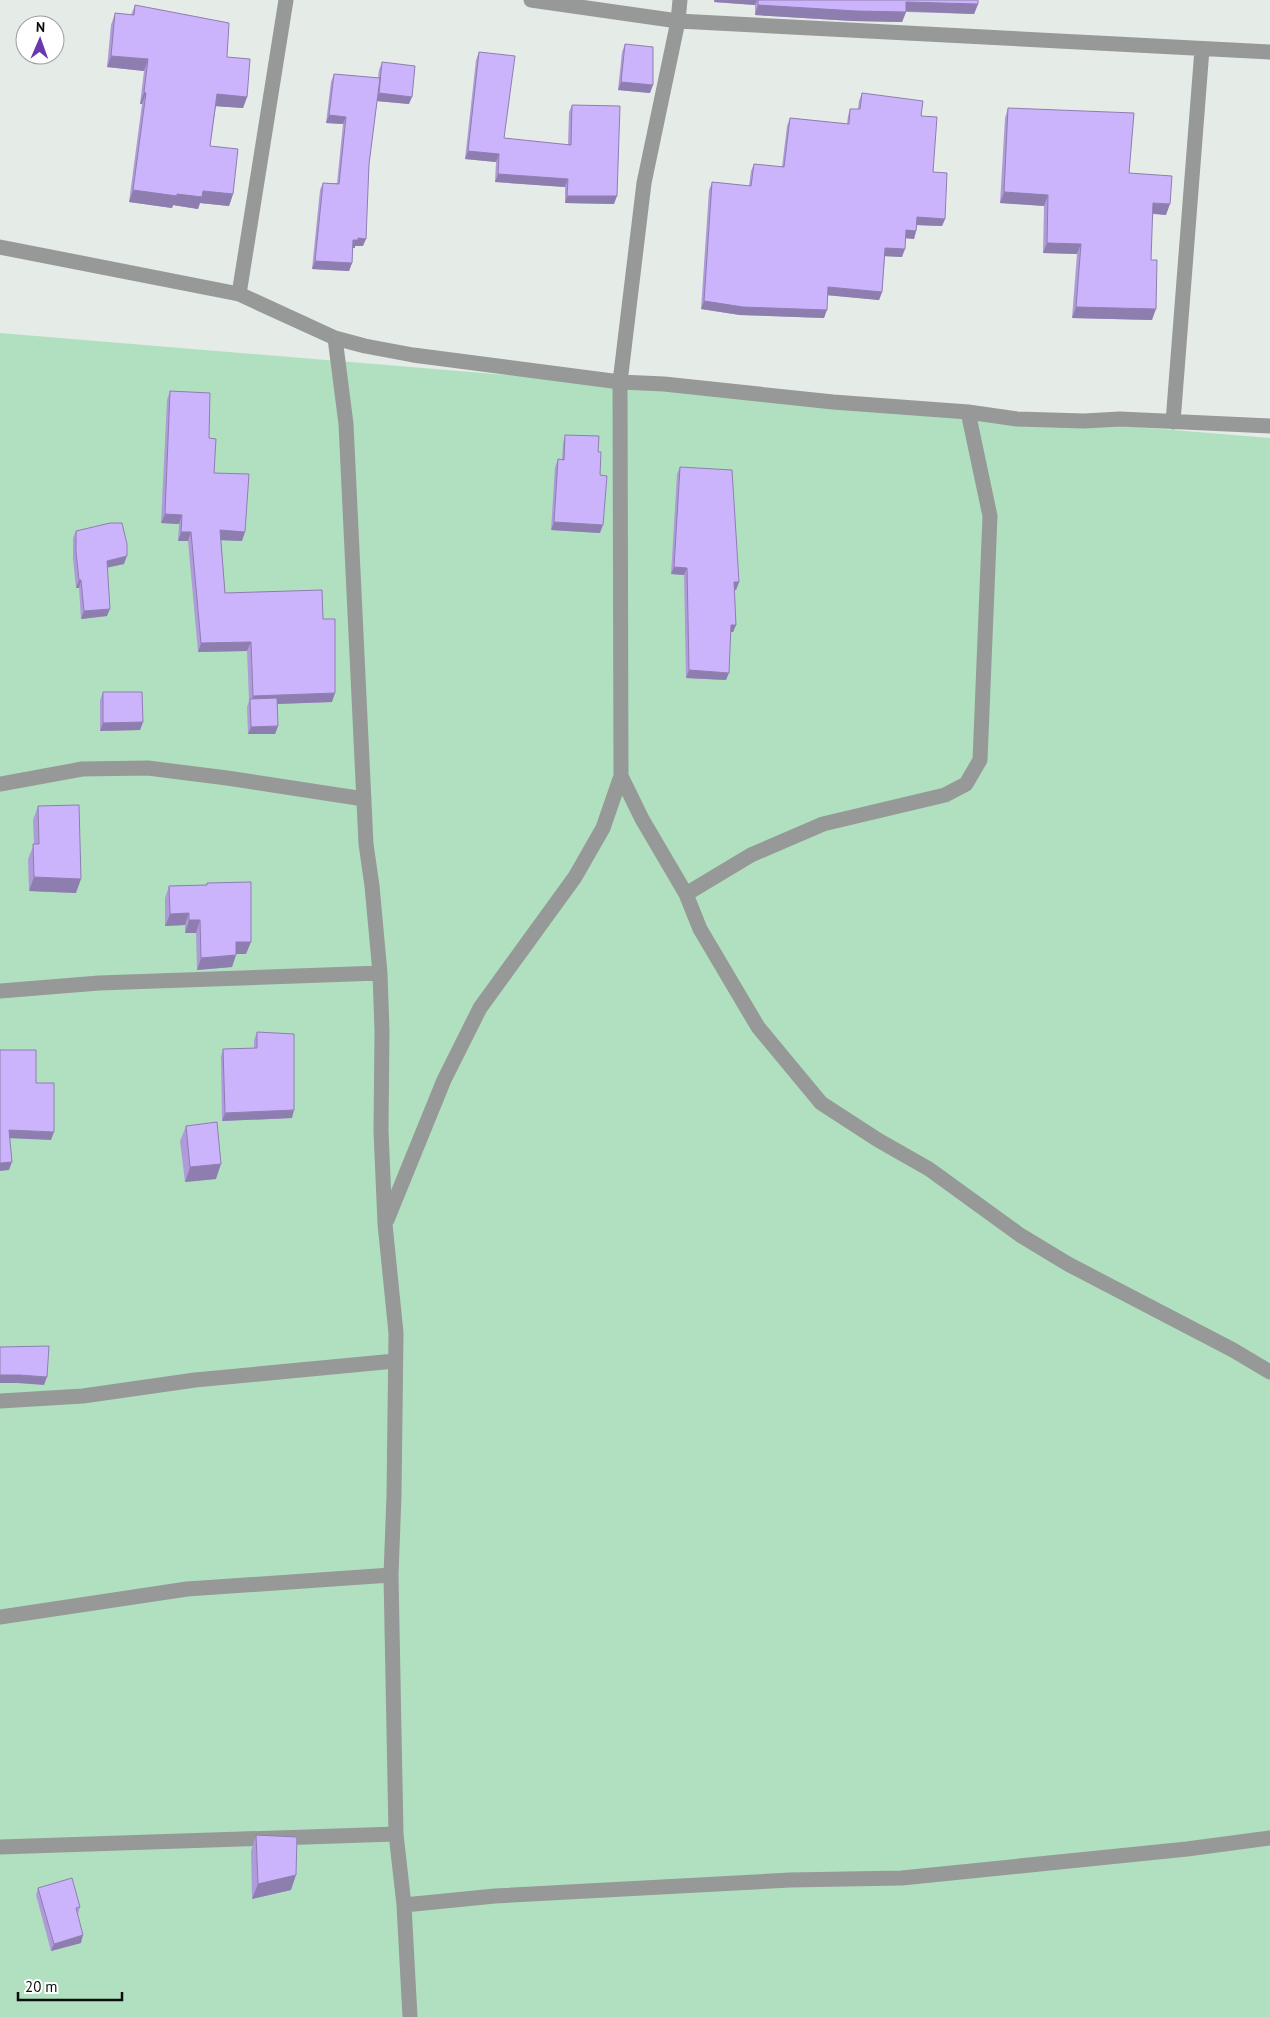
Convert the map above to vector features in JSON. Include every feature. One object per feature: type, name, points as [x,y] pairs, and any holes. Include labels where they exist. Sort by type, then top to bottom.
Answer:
[{"type":"street","points":[[239,294],[286,0]]},
{"type":"street","points":[[531,0],[678,21],[1270,52]]},
{"type":"street","points":[[385,1224],[444,1080],[480,1008],[575,877],[603,828],[621,776],[620,382],[644,183],[678,21],[680,0]]},
{"type":"street","points":[[1173,422],[1202,49]]},
{"type":"street","points":[[0,247],[239,294],[335,338],[413,355],[620,382],[664,384],[833,402],[968,412],[1017,419],[1084,421],[1120,419],[1270,426]]},
{"type":"street","points":[[335,338],[346,424],[366,844],[380,973],[382,1031],[381,1131],[385,1224],[393,1296],[396,1361],[394,1496],[391,1536],[396,1834],[404,1905],[410,2017]]},
{"type":"street","points":[[686,894],[751,855],[823,824],[945,795],[966,784],[980,760],[990,516],[968,412]]},
{"type":"street","points":[[0,784],[82,769],[148,768],[364,799]]},
{"type":"street","points":[[621,776],[642,819],[686,894],[700,929],[758,1027],[822,1104],[878,1140],[929,1169],[1020,1235],[1068,1264],[1233,1350],[1270,1372]]},
{"type":"street","points":[[0,991],[99,983],[380,973]]},
{"type":"street","points":[[0,1401],[83,1396],[195,1380],[396,1361]]},
{"type":"street","points":[[0,1617],[186,1589],[391,1575]]},
{"type":"street","points":[[0,1847],[396,1834]]},
{"type":"street","points":[[404,1905],[495,1896],[790,1880],[902,1878],[1168,1851],[1270,1838]]},
{"type":"green space","points":[[0,333],[1270,438],[1270,2017],[0,2017]]},
{"type":"building","points":[[758,0],[978,0],[978,4],[906,2],[906,12],[758,5]]},
{"type":"building","points":[[135,5],[229,23],[227,57],[250,59],[247,97],[217,94],[210,146],[238,149],[233,194],[203,191],[202,197],[177,194],[177,196],[133,190],[146,93],[144,92],[148,59],[111,56],[115,13],[134,15]]},
{"type":"building","points":[[625,44],[653,47],[653,85],[621,82]]},
{"type":"building","points":[[479,52],[515,56],[504,138],[571,145],[572,105],[620,106],[617,196],[567,196],[568,179],[498,174],[499,154],[468,151]]},
{"type":"building","points":[[382,62],[415,66],[412,97],[379,93]]},
{"type":"building","points":[[334,74],[380,78],[369,164],[366,239],[358,238],[358,240],[353,240],[352,263],[315,261],[323,183],[339,184],[346,117],[329,115]]},
{"type":"building","points":[[862,93],[923,101],[921,116],[937,117],[933,172],[947,173],[945,219],[917,217],[916,231],[906,230],[905,249],[885,248],[882,292],[828,287],[827,310],[743,307],[704,301],[712,182],[751,186],[754,164],[784,167],[790,118],[849,124],[850,109],[860,109]]},
{"type":"building","points":[[1008,108],[1134,113],[1129,173],[1172,176],[1170,204],[1153,203],[1151,260],[1157,260],[1156,309],[1076,307],[1081,244],[1047,243],[1048,195],[1004,192]]},
{"type":"building","points":[[170,391],[210,393],[209,438],[216,439],[214,473],[249,474],[245,532],[220,530],[225,593],[322,590],[323,619],[335,619],[335,693],[253,696],[251,642],[201,643],[191,532],[181,532],[182,515],[165,514]]},
{"type":"building","points":[[565,435],[599,436],[598,452],[601,452],[600,475],[607,476],[603,525],[554,522],[558,459],[564,460]]},
{"type":"building","points":[[680,467],[732,470],[739,582],[734,582],[736,625],[731,625],[729,673],[689,670],[687,568],[674,567]]},
{"type":"building","points":[[110,523],[122,523],[127,544],[127,556],[107,561],[110,609],[84,611],[76,552],[76,531]]},
{"type":"building","points":[[103,692],[142,692],[143,722],[103,723]]},
{"type":"building","points":[[277,698],[278,726],[251,727],[250,699]]},
{"type":"building","points":[[79,805],[81,879],[34,877],[33,844],[39,844],[38,806]]},
{"type":"building","points":[[251,882],[251,942],[236,942],[236,955],[201,958],[200,920],[189,920],[189,913],[170,914],[169,886]]},
{"type":"building","points":[[257,1032],[294,1034],[294,1110],[225,1113],[223,1049],[257,1048]]},
{"type":"building","points":[[0,1050],[36,1050],[36,1083],[54,1083],[54,1132],[9,1130],[12,1162],[0,1163]]},
{"type":"building","points":[[217,1122],[221,1164],[190,1167],[186,1126]]},
{"type":"building","points":[[49,1346],[47,1377],[0,1375],[0,1347]]},
{"type":"building","points":[[256,1835],[297,1837],[296,1875],[258,1884]]},
{"type":"building","points":[[72,1878],[80,1907],[76,1908],[83,1935],[54,1944],[38,1888]]}]
